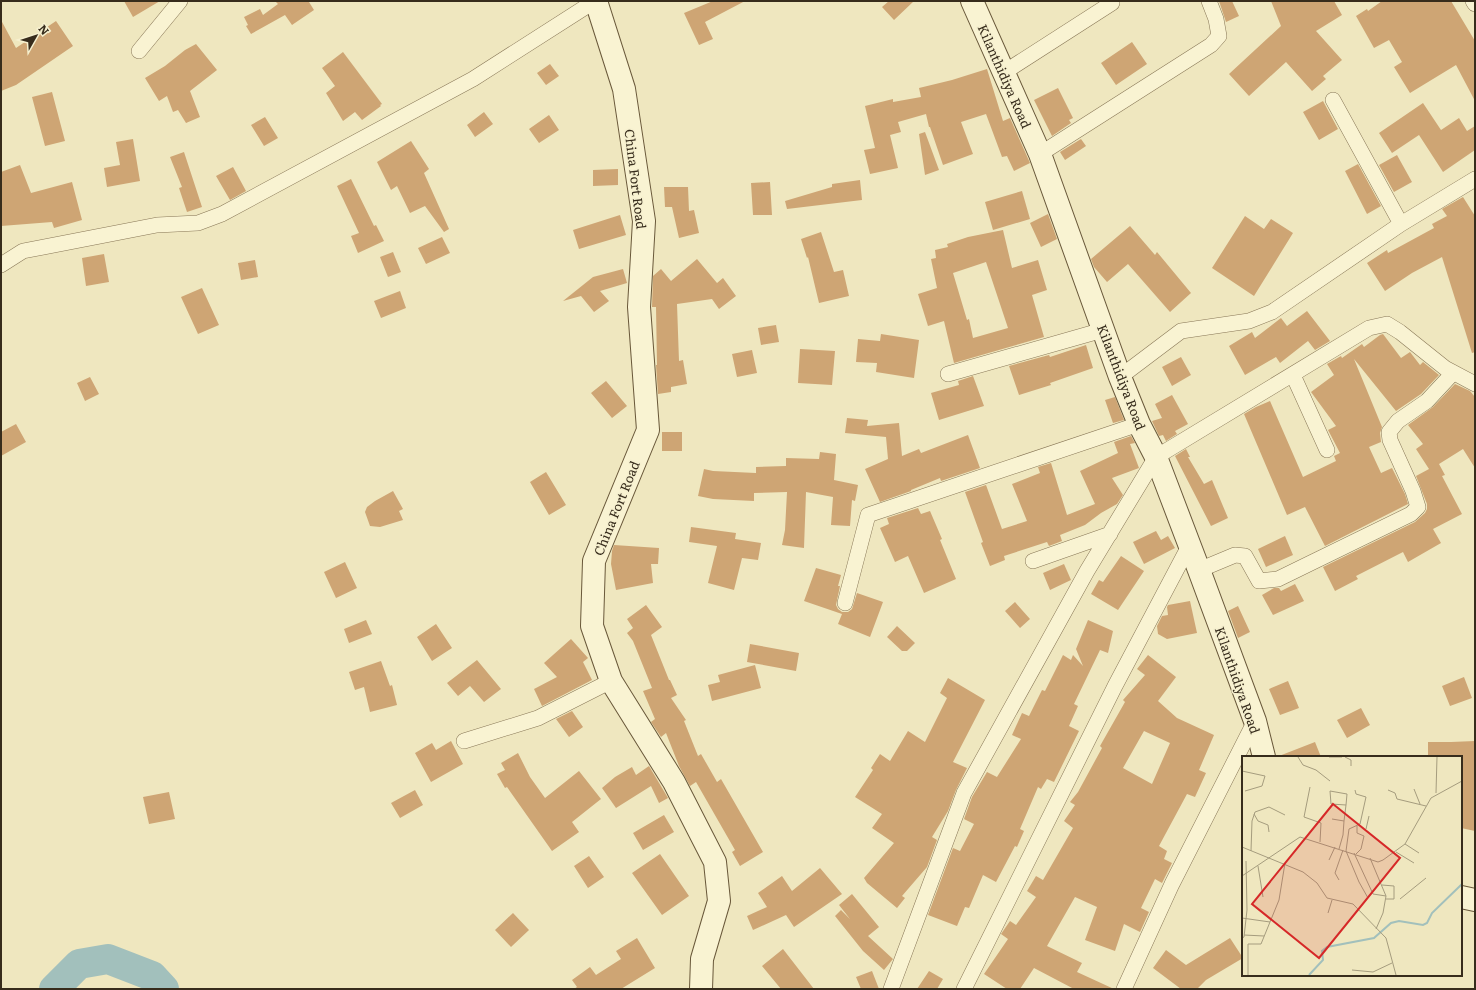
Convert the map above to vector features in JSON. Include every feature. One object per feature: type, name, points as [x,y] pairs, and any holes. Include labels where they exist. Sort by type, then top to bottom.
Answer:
[{"type":"street","points":[[139,51],[180,1]]},
{"type":"street","points":[[1,265],[23,251],[157,225],[198,223],[222,214],[473,79],[596,1]]},
{"type":"street","name":"China Fort Road","points":[[596,1],[624,89],[644,221],[639,308],[648,430],[594,561],[592,626],[611,681],[674,782],[715,862],[719,901],[702,959],[701,989]]},
{"type":"street","name":"Kilanthidiya Road","points":[[972,1],[1040,154],[1120,377],[1139,424],[1156,458],[1199,570],[1255,721],[1264,756]]},
{"type":"street","points":[[1040,154],[1211,45],[1219,36],[1216,20],[1209,1]]},
{"type":"street","points":[[1003,73],[1112,3]]},
{"type":"street","points":[[1333,100],[1400,224]]},
{"type":"street","points":[[1120,377],[1181,331],[1248,321],[1272,312],[1400,224],[1475,179]]},
{"type":"street","points":[[891,989],[964,793],[1087,571],[1156,458],[1369,328],[1387,324],[1400,332],[1453,373],[1475,384]]},
{"type":"street","points":[[948,374],[1103,330]]},
{"type":"street","points":[[1199,570],[1235,555],[1245,556],[1259,581],[1278,579],[1411,514],[1418,507],[1413,491],[1390,440],[1389,432],[1398,421],[1427,401],[1453,373]]},
{"type":"street","points":[[1293,375],[1327,450]]},
{"type":"street","points":[[845,603],[868,515],[1139,424]]},
{"type":"street","points":[[1033,561],[1110,534]]},
{"type":"street","points":[[964,989],[1115,686],[1189,546]]},
{"type":"street","points":[[464,741],[538,718],[611,681]]},
{"type":"street","points":[[1124,989],[1172,884],[1255,721]]},
{"type":"street","points":[[1462,897],[1475,900]]},
{"type":"building","points":[[124,1],[160,1],[133,17]]},
{"type":"building","points":[[275,1],[311,1],[309,2],[314,10],[292,25],[285,15],[251,34],[246,26],[248,25],[244,17],[260,9],[263,15],[278,4]]},
{"type":"building","points":[[713,1],[745,1],[705,22],[713,39],[699,45],[684,13]]},
{"type":"building","points":[[889,1],[914,1],[894,20],[882,7]]},
{"type":"building","points":[[1219,1],[1232,1],[1239,16],[1226,22]]},
{"type":"building","points":[[1271,1],[1334,1],[1342,15],[1316,31],[1342,60],[1323,76],[1326,79],[1312,91],[1286,62],[1249,96],[1229,74],[1281,26]]},
{"type":"building","points":[[1382,1],[1451,1],[1475,41],[1475,101],[1456,65],[1410,93],[1394,67],[1402,62],[1389,40],[1374,48],[1356,16],[1367,9],[1368,11]]},
{"type":"building","points":[[1,20],[16,48],[56,21],[73,46],[16,85],[1,91]]},
{"type":"building","points":[[1132,42],[1147,64],[1116,85],[1101,63]]},
{"type":"building","points":[[196,44],[217,70],[190,91],[200,117],[186,123],[178,110],[173,112],[167,96],[159,101],[145,78]]},
{"type":"building","points":[[343,52],[382,104],[362,120],[355,112],[343,121],[326,93],[335,86],[322,68]]},
{"type":"building","points":[[550,64],[559,76],[546,85],[537,73]]},
{"type":"building","points":[[987,69],[1003,121],[1010,118],[1030,163],[1014,171],[1007,156],[1002,157],[986,114],[961,122],[973,154],[943,165],[929,127],[926,114],[898,122],[901,132],[890,135],[898,168],[870,174],[864,150],[875,148],[865,106],[893,99],[893,102],[921,97],[919,88]]},
{"type":"building","points":[[1058,88],[1073,118],[1069,120],[1071,123],[1052,136],[1034,100]]},
{"type":"building","points":[[52,92],[65,141],[45,146],[32,97]]},
{"type":"building","points":[[1323,101],[1338,129],[1319,140],[1303,112]]},
{"type":"building","points":[[1423,103],[1441,130],[1459,118],[1467,131],[1475,126],[1475,150],[1443,172],[1419,135],[1392,153],[1379,133]]},
{"type":"building","points":[[484,112],[493,124],[475,137],[467,125]]},
{"type":"building","points":[[549,115],[559,130],[539,143],[529,129]]},
{"type":"building","points":[[265,117],[278,138],[264,146],[251,125]]},
{"type":"building","points":[[925,132],[939,170],[925,175],[919,134]]},
{"type":"building","points":[[133,139],[140,181],[107,187],[104,168],[120,165],[116,142]]},
{"type":"building","points":[[1081,139],[1086,146],[1065,160],[1060,152]]},
{"type":"building","points":[[411,141],[429,169],[424,173],[449,229],[444,232],[425,206],[410,213],[397,186],[391,190],[377,162]]},
{"type":"building","points":[[184,152],[202,207],[187,212],[179,188],[182,187],[170,157]]},
{"type":"building","points":[[1397,155],[1412,182],[1394,192],[1379,165]]},
{"type":"building","points":[[1358,164],[1381,206],[1367,214],[1345,171]]},
{"type":"building","points":[[20,165],[31,193],[72,182],[82,220],[54,228],[52,222],[1,226],[1,172]]},
{"type":"building","points":[[233,167],[246,191],[230,200],[216,176]]},
{"type":"building","points":[[618,169],[618,185],[593,186],[593,170]]},
{"type":"building","points":[[351,179],[374,226],[376,225],[384,241],[358,253],[351,236],[359,233],[337,186]]},
{"type":"building","points":[[860,180],[862,200],[787,209],[785,201],[832,187],[832,184]]},
{"type":"building","points":[[770,182],[772,215],[753,215],[751,183]]},
{"type":"building","points":[[664,187],[688,187],[689,211],[694,210],[699,233],[679,238],[672,207],[665,207]]},
{"type":"building","points":[[1022,191],[1030,219],[993,230],[985,202]]},
{"type":"building","points":[[1463,197],[1475,216],[1475,352],[1472,353],[1442,257],[1412,273],[1385,291],[1367,263],[1387,250],[1388,253],[1434,228],[1432,224],[1447,216],[1442,209]]},
{"type":"building","points":[[1048,214],[1057,239],[1041,247],[1030,223]]},
{"type":"building","points":[[620,215],[626,235],[579,249],[573,230]]},
{"type":"building","points":[[1245,216],[1264,229],[1271,219],[1293,233],[1254,296],[1212,268]]},
{"type":"building","points":[[1130,226],[1155,255],[1157,252],[1191,293],[1170,312],[1128,264],[1107,282],[1094,267],[1091,259]]},
{"type":"building","points":[[1003,230],[1012,268],[1038,260],[1047,290],[1032,295],[1044,337],[954,363],[944,321],[928,326],[918,294],[937,288],[931,259],[936,258],[935,250],[948,247],[947,244],[968,237]],"holes":[[[986,262],[1008,328],[973,338],[969,319],[967,320],[953,273]]]},
{"type":"building","points":[[821,232],[834,272],[843,270],[849,296],[819,303],[808,257],[807,258],[801,239]]},
{"type":"building","points":[[442,237],[450,253],[426,264],[418,248]]},
{"type":"building","points":[[393,252],[401,272],[388,277],[380,257]]},
{"type":"building","points":[[104,254],[109,282],[86,286],[82,258]]},
{"type":"building","points":[[697,259],[717,283],[723,278],[736,296],[719,309],[712,299],[677,304],[679,361],[683,360],[687,384],[671,387],[671,392],[658,394],[656,365],[656,307],[652,307],[653,276],[661,269],[671,281]]},
{"type":"building","points":[[255,260],[258,277],[241,280],[238,263]]},
{"type":"building","points":[[623,269],[627,283],[600,291],[609,301],[594,312],[581,296],[563,301],[593,277]]},
{"type":"building","points":[[202,288],[219,325],[198,334],[181,297]]},
{"type":"building","points":[[400,291],[406,308],[381,318],[374,301]]},
{"type":"building","points":[[1307,311],[1330,341],[1315,350],[1308,341],[1280,363],[1276,357],[1245,375],[1229,346],[1252,332],[1255,338],[1281,318],[1287,326]]},
{"type":"building","points":[[776,325],[779,342],[761,345],[758,328]]},
{"type":"building","points":[[881,334],[919,340],[914,378],[876,372],[877,363],[856,362],[858,339],[880,341]]},
{"type":"building","points":[[1383,334],[1401,358],[1410,352],[1420,365],[1423,362],[1439,375],[1421,394],[1396,411],[1354,359],[1382,427],[1380,433],[1381,442],[1369,447],[1381,473],[1392,468],[1405,494],[1408,504],[1325,546],[1305,507],[1287,515],[1244,414],[1270,401],[1303,477],[1336,461],[1334,456],[1340,453],[1328,430],[1336,426],[1311,392],[1334,375],[1327,364],[1341,356],[1342,358],[1362,344],[1364,347]]},
{"type":"building","points":[[1086,345],[1093,368],[1050,383],[1051,385],[1019,395],[1009,366],[1049,355],[1050,357]]},
{"type":"building","points":[[800,349],[835,351],[832,385],[798,383]]},
{"type":"building","points":[[752,350],[757,373],[737,377],[732,354]]},
{"type":"building","points":[[1181,357],[1191,375],[1172,386],[1162,367]]},
{"type":"building","points":[[973,376],[984,406],[939,420],[931,393],[959,385],[958,381]]},
{"type":"building","points":[[90,377],[99,394],[85,401],[77,383]]},
{"type":"building","points":[[606,381],[627,406],[612,418],[591,393]]},
{"type":"building","points":[[1455,384],[1470,391],[1475,397],[1475,468],[1463,449],[1439,464],[1445,475],[1442,476],[1462,514],[1433,529],[1441,543],[1408,562],[1403,552],[1356,576],[1358,579],[1335,591],[1323,567],[1415,522],[1425,513],[1427,504],[1416,476],[1429,469],[1416,449],[1423,444],[1408,425],[1433,407]]},
{"type":"building","points":[[1172,395],[1188,424],[1175,431],[1177,434],[1166,441],[1163,435],[1159,436],[1152,421],[1162,418],[1155,404]]},
{"type":"building","points":[[1115,397],[1124,420],[1113,423],[1105,400]]},
{"type":"building","points":[[847,418],[868,420],[867,426],[899,423],[902,456],[919,449],[921,453],[968,435],[980,468],[941,481],[940,478],[911,491],[880,502],[865,469],[888,459],[886,437],[845,433]]},
{"type":"building","points":[[16,424],[26,442],[1,456],[1,432]]},
{"type":"building","points":[[662,432],[682,432],[682,451],[662,451]]},
{"type":"building","points":[[1131,436],[1135,443],[1130,444],[1139,468],[1112,478],[1123,495],[1117,504],[1101,513],[1085,525],[1060,535],[1062,541],[1049,546],[1047,542],[1004,556],[1005,560],[990,566],[965,492],[986,485],[1002,529],[1027,521],[1012,484],[1040,473],[1038,467],[1051,463],[1067,515],[1095,504],[1080,471],[1118,453],[1114,442]]},
{"type":"building","points":[[1186,449],[1190,457],[1188,457],[1204,484],[1212,480],[1228,518],[1211,526],[1175,456]]},
{"type":"building","points":[[820,452],[836,454],[834,480],[858,485],[855,501],[852,500],[850,526],[831,525],[833,497],[806,492],[804,548],[782,545],[785,530],[787,492],[754,493],[754,501],[713,499],[698,496],[704,469],[713,471],[756,473],[756,467],[786,466],[786,458],[819,459]]},
{"type":"building","points":[[546,472],[566,505],[549,515],[530,482]]},
{"type":"building","points":[[393,491],[403,509],[399,511],[403,520],[380,527],[370,526],[365,512],[367,507]]},
{"type":"building","points":[[918,508],[921,514],[930,511],[942,539],[940,540],[956,579],[924,593],[908,556],[895,562],[880,528],[889,524],[887,518]]},
{"type":"building","points":[[691,527],[736,533],[735,539],[761,543],[758,560],[742,558],[734,590],[708,583],[717,546],[689,542]]},
{"type":"building","points":[[1156,531],[1161,540],[1168,536],[1175,548],[1144,564],[1133,542]]},
{"type":"building","points":[[1285,536],[1293,555],[1266,567],[1258,549]]},
{"type":"building","points":[[614,545],[659,548],[658,564],[651,564],[653,583],[616,590],[611,564]]},
{"type":"building","points":[[1121,556],[1144,571],[1118,610],[1091,594],[1099,580],[1103,582]]},
{"type":"building","points":[[345,562],[357,588],[336,598],[324,572]]},
{"type":"building","points":[[1064,564],[1071,580],[1050,590],[1043,573]]},
{"type":"building","points":[[816,568],[841,575],[836,605],[842,612],[848,612],[852,609],[857,593],[883,602],[870,637],[838,624],[842,614],[804,601]]},
{"type":"building","points":[[1295,584],[1304,601],[1273,615],[1262,595],[1274,588],[1279,588],[1281,591]]},
{"type":"building","points":[[1190,601],[1197,633],[1167,639],[1158,634],[1157,626],[1162,616],[1168,615],[1168,605]]},
{"type":"building","points":[[1015,602],[1030,619],[1020,628],[1005,611]]},
{"type":"building","points":[[646,605],[662,627],[651,635],[669,680],[677,695],[671,698],[686,720],[684,721],[698,756],[701,754],[717,782],[721,779],[763,852],[740,866],[732,852],[735,850],[696,782],[690,786],[679,766],[666,733],[661,737],[651,722],[655,719],[643,691],[652,688],[633,641],[627,633],[633,628],[627,619]]},
{"type":"building","points":[[1238,606],[1250,632],[1238,638],[1228,611]]},
{"type":"building","points":[[366,620],[372,634],[349,643],[344,629]]},
{"type":"building","points":[[1088,620],[1113,631],[1108,653],[1100,650],[1074,704],[1078,706],[1069,726],[1079,731],[1054,782],[1047,779],[1041,789],[1038,787],[1020,829],[1024,831],[1017,847],[1015,846],[996,882],[983,875],[969,908],[965,907],[957,926],[928,915],[953,848],[960,851],[974,824],[964,819],[972,797],[987,772],[997,777],[1021,739],[1012,735],[1022,713],[1029,716],[1042,690],[1045,691],[1063,655],[1071,660],[1073,655],[1083,666],[1076,649]]},
{"type":"building","points":[[436,624],[452,648],[432,661],[417,637]]},
{"type":"building","points":[[897,626],[915,643],[907,651],[902,651],[887,637]]},
{"type":"building","points":[[571,639],[588,658],[583,662],[592,680],[542,706],[534,689],[557,677],[544,663]]},
{"type":"building","points":[[750,644],[799,653],[796,671],[747,662]]},
{"type":"building","points":[[1148,655],[1176,677],[1158,701],[1177,718],[1214,735],[1199,770],[1206,773],[1195,797],[1187,794],[1159,846],[1167,851],[1164,859],[1172,863],[1162,883],[1155,879],[1141,908],[1149,912],[1140,932],[1124,924],[1115,951],[1085,940],[1097,907],[1075,897],[1047,946],[1082,963],[1077,972],[1114,989],[1074,989],[1034,968],[1020,989],[1007,989],[984,974],[1008,939],[1001,934],[1010,921],[1016,925],[1036,897],[1027,891],[1036,876],[1043,880],[1073,828],[1064,821],[1075,805],[1070,802],[1078,792],[1102,748],[1100,746],[1125,702],[1123,700],[1145,675],[1137,669]],"holes":[[[1144,731],[1170,743],[1152,784],[1123,768]]]},
{"type":"building","points":[[477,660],[501,689],[484,702],[470,686],[458,696],[447,683]]},
{"type":"building","points":[[381,661],[390,686],[392,685],[397,705],[370,712],[364,687],[355,690],[349,672]]},
{"type":"building","points":[[755,665],[761,688],[712,701],[708,685],[720,682],[718,675]]},
{"type":"building","points":[[1464,677],[1472,698],[1450,706],[1442,686]]},
{"type":"building","points":[[948,678],[985,700],[953,762],[967,768],[948,811],[932,837],[937,840],[927,867],[902,896],[905,898],[897,908],[867,883],[864,878],[894,843],[872,828],[882,814],[855,797],[873,770],[871,768],[880,754],[890,761],[908,731],[925,742],[947,698],[940,693]]},
{"type":"building","points":[[1288,681],[1299,708],[1280,715],[1269,689]]},
{"type":"building","points":[[1361,708],[1370,725],[1347,738],[1337,720]]},
{"type":"building","points":[[572,711],[583,727],[569,737],[556,719]]},
{"type":"building","points":[[451,741],[463,764],[431,782],[415,753],[432,743],[436,750]]},
{"type":"building","points":[[1475,741],[1475,831],[1462,828],[1462,756],[1428,756],[1428,742]]},
{"type":"building","points":[[1315,742],[1321,756],[1279,756]]},
{"type":"building","points":[[518,753],[530,777],[545,798],[579,771],[601,799],[572,822],[579,832],[552,851],[507,787],[505,788],[497,774],[505,770],[501,763]]},
{"type":"building","points":[[649,766],[668,798],[659,803],[651,786],[616,808],[602,788],[615,777],[632,767],[636,775]]},
{"type":"building","points":[[415,790],[423,805],[400,818],[391,803]]},
{"type":"building","points":[[169,792],[175,819],[149,824],[143,797]]},
{"type":"building","points":[[664,815],[674,832],[643,850],[633,833]]},
{"type":"building","points":[[660,854],[689,896],[662,915],[632,873]]},
{"type":"building","points":[[589,856],[604,877],[588,888],[574,866]]},
{"type":"building","points":[[820,868],[842,894],[794,927],[786,915],[753,930],[747,916],[767,907],[758,893],[782,876],[792,891]]},
{"type":"building","points":[[852,894],[879,927],[868,936],[893,959],[884,970],[863,951],[835,916],[841,910],[850,919],[839,905]]},
{"type":"building","points":[[513,913],[529,930],[511,947],[495,930]]},
{"type":"building","points":[[637,938],[655,968],[621,989],[574,989],[577,987],[572,980],[590,967],[596,975],[621,959],[616,951]]},
{"type":"building","points":[[1230,938],[1242,956],[1242,959],[1206,980],[1197,989],[1181,989],[1153,968],[1166,950],[1186,965]]},
{"type":"building","points":[[783,949],[814,989],[781,989],[762,966]]},
{"type":"building","points":[[872,971],[879,989],[861,989],[856,977]]},
{"type":"building","points":[[929,971],[943,979],[937,989],[917,989]]},
{"type":"waterway","points":[[54,989],[79,964],[108,959],[152,976],[164,989]]}]
